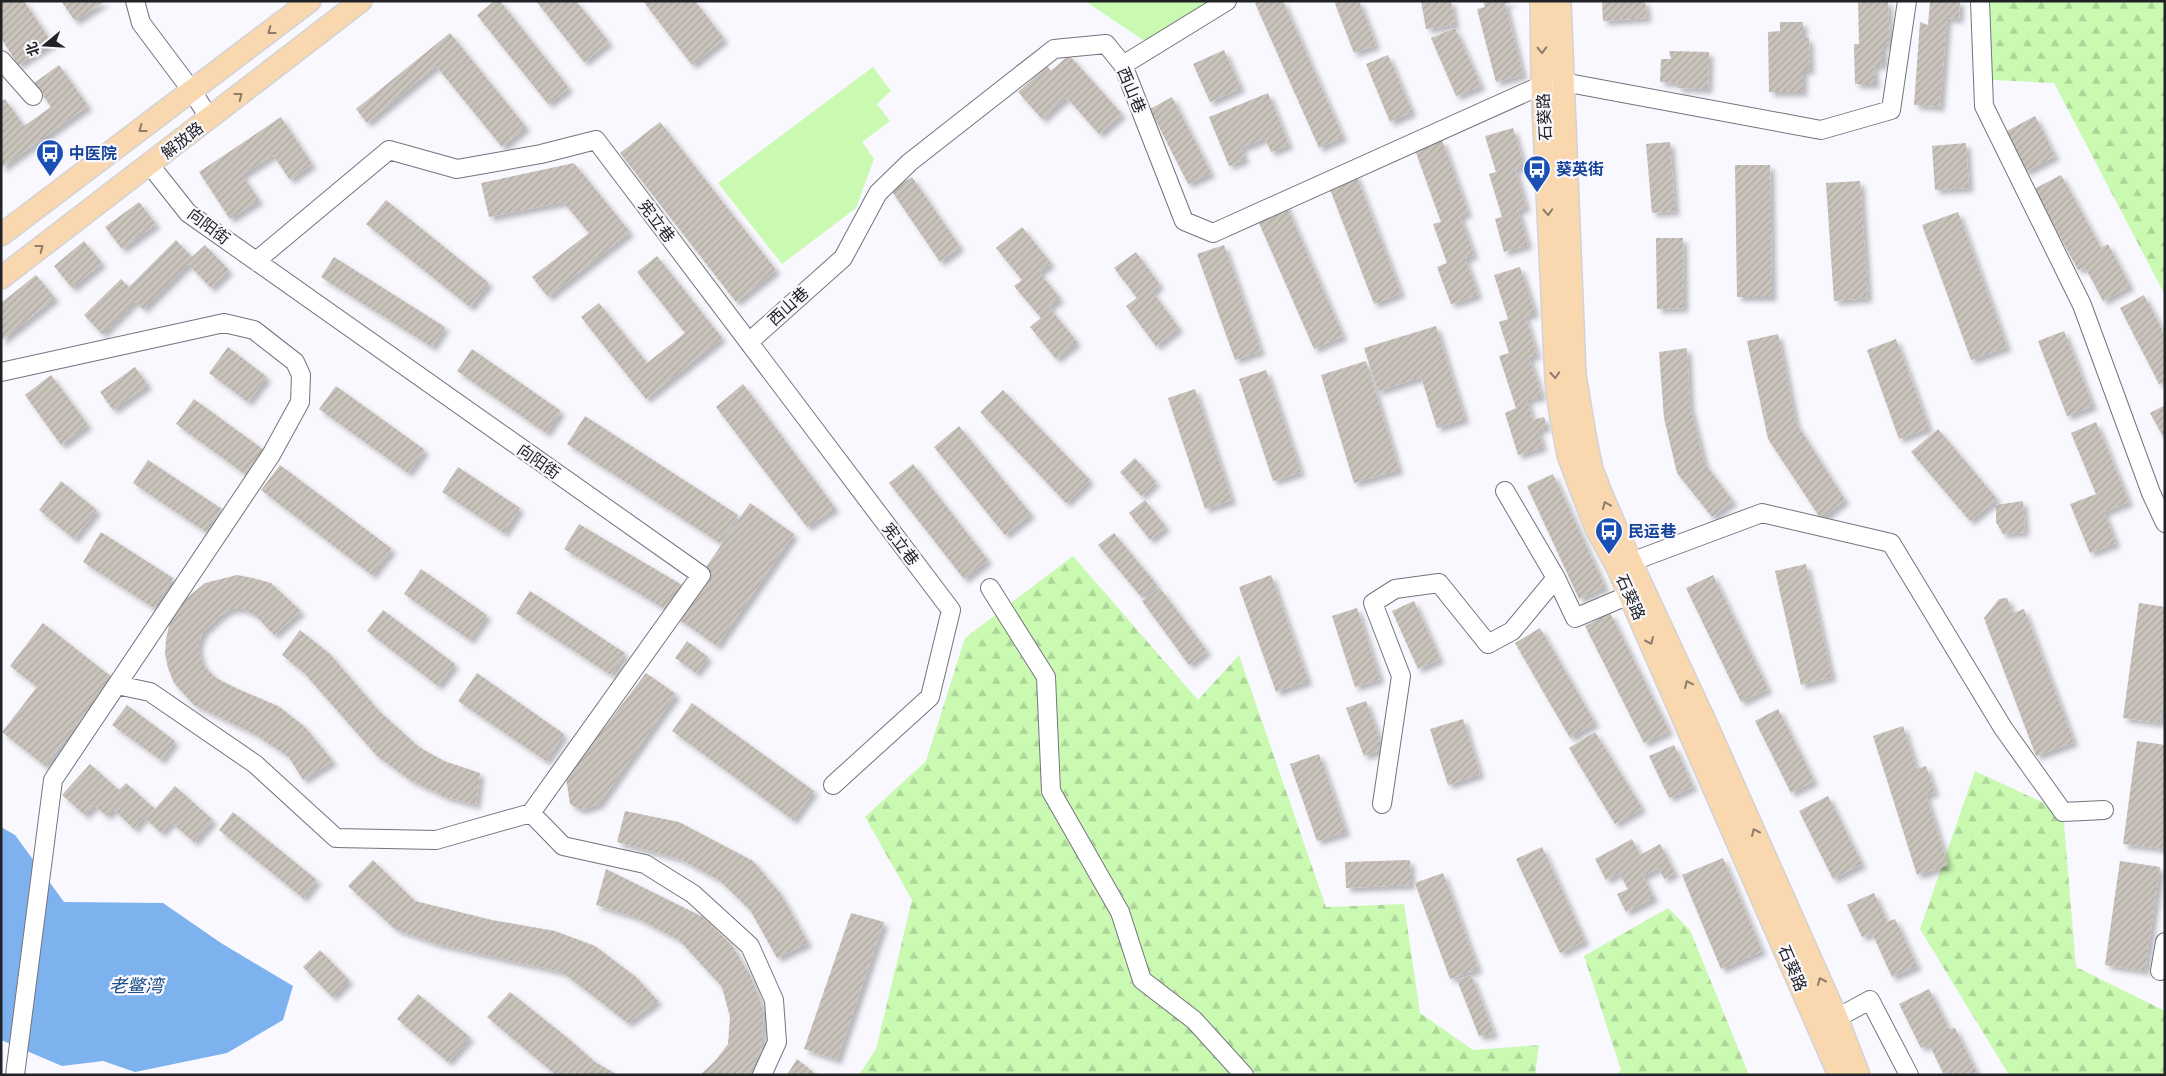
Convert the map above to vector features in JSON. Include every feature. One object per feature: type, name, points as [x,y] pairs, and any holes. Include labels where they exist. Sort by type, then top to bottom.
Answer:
[{"type":"main road","name":"解放路","points":[[1,235],[310,1]]},
{"type":"main road","name":"解放路","points":[[1,278],[361,1]]},
{"type":"main road","name":"石葵路","points":[[1540,1],[1553,84],[1555,370],[1568,455],[1595,526],[1624,564],[1630,595],[1839,1075]]},
{"type":"main road","points":[[1553,84],[1560,1]]},
{"type":"main road","points":[[1624,564],[1705,721],[1837,1018],[1859,1075]]},
{"type":"street","points":[[135,1],[141,23],[210,118]]},
{"type":"street","points":[[1123,65],[1227,1]]},
{"type":"street","points":[[1553,84],[1821,130],[1891,110],[1908,1]]},
{"type":"street","points":[[1980,1],[1984,106],[2082,305],[2151,493],[2165,523]]},
{"type":"street","name":"西山巷","points":[[748,342],[843,258],[878,193],[910,162],[1054,49],[1106,44],[1123,65],[1184,221],[1213,233],[1553,84]]},
{"type":"street","points":[[1,60],[33,96]]},
{"type":"street","name":"宪立巷","points":[[256,261],[389,150],[458,169],[541,154],[596,140],[951,610],[930,697],[833,785]]},
{"type":"street","name":"向阳街","points":[[150,165],[188,213],[701,575],[531,813]]},
{"type":"street","points":[[1,372],[224,323],[254,330],[295,362],[302,375],[300,402],[271,456],[53,780],[15,1074]]},
{"type":"street","points":[[1505,491],[1556,578],[1575,618],[1630,595]]},
{"type":"street","points":[[1624,564],[1762,513],[1892,544],[2003,728],[2063,812],[2104,810]]},
{"type":"street","points":[[1382,804],[1400,676],[1373,603],[1395,589],[1439,583],[1488,644],[1512,631],[1556,578]]},
{"type":"street","points":[[990,588],[1046,677],[1051,791],[1120,912],[1142,980],[1194,1020],[1244,1075]]},
{"type":"street","points":[[117,685],[150,692],[247,758],[336,838],[436,840],[531,813],[563,846],[645,864],[693,894],[750,946],[774,1000],[777,1042],[762,1075]]},
{"type":"street","points":[[2160,971],[2165,942]]},
{"type":"street","points":[[1837,1018],[1870,1000],[1909,1075]]},
{"type":"green space","points":[[1085,1],[1210,1],[1149,44]]},
{"type":"green space","points":[[1991,1],[2165,1],[2165,295],[2054,83],[1975,79]]},
{"type":"green space","points":[[873,67],[891,91],[877,104],[890,121],[862,142],[874,159],[856,208],[782,264],[718,183]]},
{"type":"green space","points":[[1073,556],[1198,700],[1239,655],[1326,907],[1404,904],[1420,1013],[1473,1050],[1539,1045],[1535,1075],[859,1075],[876,1049],[912,900],[865,817],[926,761],[965,638]]},
{"type":"green space","points":[[1975,771],[2063,812],[2076,967],[2165,1011],[2165,1075],[2009,1075],[1920,929]]},
{"type":"green space","points":[[1668,908],[1690,930],[1749,1075],[1617,1075],[1621,1070],[1584,956]]},
{"type":"water","name":"老鳖湾","points":[[1,827],[15,835],[64,902],[163,903],[221,943],[293,986],[283,1020],[227,1053],[135,1072],[103,1061],[62,1066],[1,1040]]},
{"type":"building","points":[[1,1],[24,1],[52,43],[18,65],[1,38]]},
{"type":"building","points":[[61,1],[105,1],[75,21]]},
{"type":"building","points":[[494,1],[500,1],[569,88],[548,104],[477,15]]},
{"type":"building","points":[[536,1],[576,1],[609,42],[584,62]]},
{"type":"building","points":[[643,1],[695,1],[724,39],[692,65]]},
{"type":"building","points":[[1259,1],[1283,1],[1343,137],[1319,148],[1255,3]]},
{"type":"building","points":[[1334,1],[1359,1],[1376,45],[1354,53]]},
{"type":"building","points":[[1421,1],[1451,1],[1455,25],[1426,29]]},
{"type":"building","points":[[1483,1],[1514,1],[1505,4],[1523,75],[1496,82],[1477,9],[1485,7]]},
{"type":"building","points":[[1602,1],[1645,1],[1647,18],[1603,21]]},
{"type":"building","points":[[1858,1],[1888,1],[1890,43],[1883,44],[1883,65],[1874,65],[1875,84],[1855,84],[1854,44],[1859,44]]},
{"type":"building","points":[[1930,1],[1960,1],[1959,19],[1947,18],[1940,107],[1914,105],[1920,22],[1928,25]]},
{"type":"building","points":[[1780,22],[1803,22],[1803,38],[1809,38],[1810,70],[1803,70],[1803,92],[1769,92],[1768,32],[1780,31]]},
{"type":"building","points":[[1455,28],[1481,86],[1456,96],[1431,38]]},
{"type":"building","points":[[450,33],[526,127],[502,147],[436,66],[367,123],[356,109]]},
{"type":"building","points":[[1224,50],[1241,88],[1210,102],[1193,64]]},
{"type":"building","points":[[1669,51],[1709,52],[1708,89],[1677,88],[1678,83],[1660,82],[1661,59],[1671,59]]},
{"type":"building","points":[[1069,55],[1122,114],[1099,134],[1066,97],[1042,119],[1018,92],[1047,66],[1051,71]]},
{"type":"building","points":[[1388,55],[1412,112],[1390,122],[1366,64]]},
{"type":"building","points":[[59,65],[88,106],[1,168],[1,102],[5,99],[24,126],[51,107],[34,83]]},
{"type":"building","points":[[1268,93],[1289,145],[1271,152],[1265,138],[1241,148],[1245,159],[1229,166],[1209,117]]},
{"type":"building","points":[[1172,97],[1211,173],[1188,184],[1150,109]]},
{"type":"building","points":[[2035,116],[2055,156],[2025,172],[2005,132]]},
{"type":"building","points":[[281,117],[312,164],[290,180],[273,155],[242,175],[259,200],[230,219],[199,172]]},
{"type":"building","points":[[660,122],[776,270],[736,302],[620,153]]},
{"type":"building","points":[[1513,128],[1524,166],[1515,169],[1526,207],[1518,210],[1528,245],[1504,252],[1495,219],[1502,217],[1489,174],[1496,172],[1485,136]]},
{"type":"building","points":[[1442,140],[1468,213],[1460,216],[1474,255],[1465,258],[1478,295],[1451,304],[1437,267],[1447,263],[1433,224],[1441,222],[1415,150]]},
{"type":"building","points":[[1670,142],[1675,211],[1652,213],[1646,144]]},
{"type":"building","points":[[1966,143],[1969,188],[1935,190],[1932,146]]},
{"type":"building","points":[[574,163],[630,232],[548,297],[532,277],[589,233],[563,202],[489,217],[481,183]]},
{"type":"building","points":[[1735,165],[1770,165],[1772,297],[1737,297]]},
{"type":"building","points":[[1355,173],[1401,293],[1374,304],[1328,184]]},
{"type":"building","points":[[2061,175],[2101,248],[2108,244],[2130,286],[2103,301],[2085,267],[2078,270],[2034,189]]},
{"type":"building","points":[[912,177],[960,247],[940,262],[891,190]]},
{"type":"building","points":[[1860,181],[1868,298],[1834,301],[1826,183]]},
{"type":"building","points":[[386,200],[489,283],[470,307],[366,224]]},
{"type":"building","points":[[139,202],[156,224],[122,249],[105,227]]},
{"type":"building","points":[[1285,203],[1343,336],[1314,349],[1256,216]]},
{"type":"building","points":[[1958,212],[2007,347],[1971,360],[1922,225]]},
{"type":"building","points":[[1022,227],[1051,263],[1039,272],[1060,298],[1049,307],[1077,342],[1056,359],[1030,327],[1041,318],[1014,286],[1022,280],[996,248]]},
{"type":"building","points":[[1656,238],[1683,238],[1684,308],[1657,309]]},
{"type":"building","points":[[176,240],[192,257],[205,245],[229,270],[211,288],[188,264],[143,309],[135,301],[102,334],[84,315],[121,279],[129,287]]},
{"type":"building","points":[[84,241],[102,263],[72,288],[54,266]]},
{"type":"building","points":[[1224,245],[1261,351],[1235,360],[1197,254]]},
{"type":"building","points":[[1136,252],[1160,285],[1152,291],[1179,328],[1156,346],[1126,306],[1137,298],[1114,268]]},
{"type":"building","points":[[657,256],[722,338],[646,399],[581,317],[599,303],[647,363],[685,333],[637,272]]},
{"type":"building","points":[[334,257],[445,327],[432,347],[321,277]]},
{"type":"building","points":[[1520,267],[1535,313],[1525,316],[1537,355],[1529,357],[1542,396],[1527,400],[1533,420],[1544,417],[1547,427],[1538,430],[1543,447],[1518,455],[1505,413],[1516,408],[1499,356],[1509,353],[1499,322],[1508,319],[1494,275]]},
{"type":"building","points":[[36,275],[55,298],[1,341],[1,303]]},
{"type":"building","points":[[2144,295],[2165,336],[2165,381],[2159,384],[2120,308]]},
{"type":"building","points":[[1436,326],[1465,419],[1437,428],[1421,377],[1378,391],[1364,348]]},
{"type":"building","points":[[2064,331],[2093,406],[2067,416],[2038,341]]},
{"type":"building","points":[[1778,334],[1796,423],[1845,500],[1821,519],[1768,439],[1747,341]]},
{"type":"building","points":[[1896,339],[1929,428],[1899,439],[1867,350]]},
{"type":"building","points":[[228,347],[267,377],[248,402],[209,373]]},
{"type":"building","points":[[1687,348],[1690,406],[1705,464],[1733,501],[1712,517],[1677,473],[1664,418],[1659,352]]},
{"type":"building","points":[[472,349],[561,411],[546,433],[457,371]]},
{"type":"building","points":[[1366,361],[1399,470],[1354,483],[1321,375]]},
{"type":"building","points":[[135,367],[148,385],[113,410],[100,392]]},
{"type":"building","points":[[1266,370],[1301,472],[1273,481],[1239,379]]},
{"type":"building","points":[[51,375],[88,425],[61,445],[25,395]]},
{"type":"building","points":[[743,384],[835,508],[807,527],[716,407]]},
{"type":"building","points":[[336,386],[425,450],[408,473],[319,409]]},
{"type":"building","points":[[1195,389],[1232,500],[1205,509],[1168,398]]},
{"type":"building","points":[[1003,390],[1090,480],[1066,503],[980,412]]},
{"type":"building","points":[[194,399],[264,450],[246,475],[176,424]]},
{"type":"building","points":[[2165,405],[2165,440],[2150,413]]},
{"type":"building","points":[[585,416],[738,515],[720,543],[567,444]]},
{"type":"building","points":[[2096,422],[2129,502],[2104,512],[2116,543],[2090,553],[2070,504],[2096,494],[2071,433]]},
{"type":"building","points":[[959,426],[1031,514],[1005,535],[934,447]]},
{"type":"building","points":[[1938,429],[1997,499],[1970,521],[1911,452]]},
{"type":"building","points":[[1135,458],[1156,482],[1141,496],[1120,472]]},
{"type":"building","points":[[148,460],[222,509],[206,532],[133,483]]},
{"type":"building","points":[[913,464],[988,560],[964,579],[889,483]]},
{"type":"building","points":[[280,465],[392,549],[372,575],[261,490]]},
{"type":"building","points":[[458,467],[520,508],[504,533],[442,492]]},
{"type":"building","points":[[1553,474],[1605,587],[1579,599],[1527,486]]},
{"type":"building","points":[[61,481],[97,510],[74,539],[39,510]]},
{"type":"building","points":[[1145,500],[1166,527],[1150,540],[1129,513]]},
{"type":"building","points":[[2023,501],[2025,532],[2003,534],[1996,522],[1996,505]]},
{"type":"building","points":[[750,503],[794,534],[717,646],[673,615]]},
{"type":"building","points":[[579,524],[682,585],[667,610],[564,549]]},
{"type":"building","points":[[101,532],[173,578],[154,608],[83,562]]},
{"type":"building","points":[[1114,533],[1157,585],[1142,598],[1098,545]]},
{"type":"building","points":[[1806,564],[1832,677],[1801,685],[1775,571]]},
{"type":"building","points":[[421,569],[487,615],[470,640],[404,594]]},
{"type":"building","points":[[237,575],[271,583],[301,611],[274,635],[255,615],[243,609],[231,609],[220,616],[203,632],[199,642],[199,652],[203,665],[216,678],[278,706],[304,726],[333,761],[303,780],[288,756],[253,733],[194,705],[174,683],[168,668],[165,654],[166,640],[174,613],[184,600],[205,583]]},
{"type":"building","points":[[1271,575],[1308,681],[1276,692],[1239,587]]},
{"type":"building","points":[[1713,575],[1768,689],[1741,702],[1686,588]]},
{"type":"building","points":[[1160,588],[1207,651],[1189,665],[1142,601]]},
{"type":"building","points":[[530,591],[625,653],[611,675],[516,613]]},
{"type":"building","points":[[2007,598],[2013,613],[2024,609],[2074,742],[2036,756],[1984,618],[1999,599]]},
{"type":"building","points":[[1414,601],[1440,659],[1418,669],[1392,611]]},
{"type":"building","points":[[2139,603],[2165,607],[2165,690],[2160,723],[2123,718]]},
{"type":"building","points":[[1357,608],[1380,679],[1355,687],[1332,616]]},
{"type":"building","points":[[383,610],[455,664],[438,686],[367,631]]},
{"type":"building","points":[[1610,613],[1669,731],[1644,743],[1585,626]]},
{"type":"building","points":[[43,623],[113,678],[45,766],[2,732],[37,687],[10,666]]},
{"type":"building","points":[[1540,628],[1595,723],[1570,738],[1515,643]]},
{"type":"building","points":[[300,630],[330,654],[378,710],[419,747],[444,761],[480,773],[476,805],[446,797],[410,780],[377,756],[304,673],[282,655]]},
{"type":"building","points":[[687,641],[708,657],[696,673],[675,658]]},
{"type":"building","points":[[477,673],[564,734],[546,761],[458,701]]},
{"type":"building","points":[[646,673],[676,694],[599,804],[581,810],[570,804],[566,778]]},
{"type":"building","points":[[1366,701],[1383,749],[1364,756],[1346,708]]},
{"type":"building","points":[[692,703],[814,791],[793,820],[672,731]]},
{"type":"building","points":[[127,705],[175,741],[161,760],[112,725]]},
{"type":"building","points":[[1778,709],[1814,781],[1791,793],[1755,721]]},
{"type":"building","points":[[1463,719],[1480,774],[1448,785],[1430,729]]},
{"type":"building","points":[[1903,726],[1917,769],[1926,766],[1935,792],[1926,795],[1948,865],[1917,875],[1873,736]]},
{"type":"building","points":[[1595,732],[1642,808],[1615,824],[1569,748]]},
{"type":"building","points":[[2137,741],[2165,745],[2165,849],[2123,844]]},
{"type":"building","points":[[1674,745],[1693,787],[1669,798],[1649,756]]},
{"type":"building","points":[[1319,754],[1346,832],[1317,841],[1290,764]]},
{"type":"building","points":[[90,764],[119,790],[126,783],[155,809],[175,786],[213,820],[194,842],[171,822],[161,833],[144,817],[134,829],[113,809],[107,816],[94,805],[85,815],[62,795]]},
{"type":"building","points":[[1828,796],[1862,864],[1833,879],[1799,811]]},
{"type":"building","points":[[625,811],[679,822],[753,861],[780,893],[808,943],[777,958],[750,910],[719,880],[680,859],[617,842]]},
{"type":"building","points":[[233,812],[317,880],[303,898],[219,830]]},
{"type":"building","points":[[1632,839],[1640,855],[1660,844],[1675,873],[1664,879],[1659,868],[1643,876],[1654,898],[1626,912],[1617,894],[1628,889],[1619,873],[1606,880],[1595,859]]},
{"type":"building","points":[[1542,847],[1585,941],[1560,953],[1516,859]]},
{"type":"building","points":[[1723,858],[1762,951],[1721,969],[1682,875]]},
{"type":"building","points":[[373,860],[415,901],[492,920],[555,931],[595,946],[636,977],[658,1001],[628,1023],[562,972],[438,944],[395,929],[348,886]]},
{"type":"building","points":[[1410,860],[1411,885],[1346,888],[1345,862]]},
{"type":"building","points":[[2120,861],[2160,867],[2145,971],[2105,965]]},
{"type":"building","points":[[606,869],[703,917],[731,944],[751,977],[764,1012],[761,1052],[747,1075],[700,1075],[715,1061],[728,1044],[730,1017],[722,987],[679,940],[635,917],[596,905]]},
{"type":"building","points":[[1443,873],[1478,969],[1450,979],[1415,883]]},
{"type":"building","points":[[1874,893],[1887,922],[1895,919],[1917,966],[1892,977],[1872,933],[1862,937],[1847,905]]},
{"type":"building","points":[[851,913],[884,922],[837,1060],[804,1049]]},
{"type":"building","points":[[320,950],[349,980],[332,997],[303,967]]},
{"type":"building","points":[[1471,975],[1494,1034],[1479,1036],[1457,980]]},
{"type":"building","points":[[1929,989],[1949,1029],[1955,1028],[1978,1075],[1944,1075],[1929,1044],[1921,1048],[1899,1004]]},
{"type":"building","points":[[510,992],[595,1062],[618,1075],[556,1075],[487,1017]]},
{"type":"building","points":[[418,994],[470,1037],[448,1062],[397,1019]]},
{"type":"building","points":[[797,1059],[817,1075],[787,1075]]},
{"type":"place","name":"中医院","points":[[50,177]]},
{"type":"place","name":"葵英街","points":[[1537,193]]},
{"type":"place","name":"民运巷","points":[[1609,555]]}]
